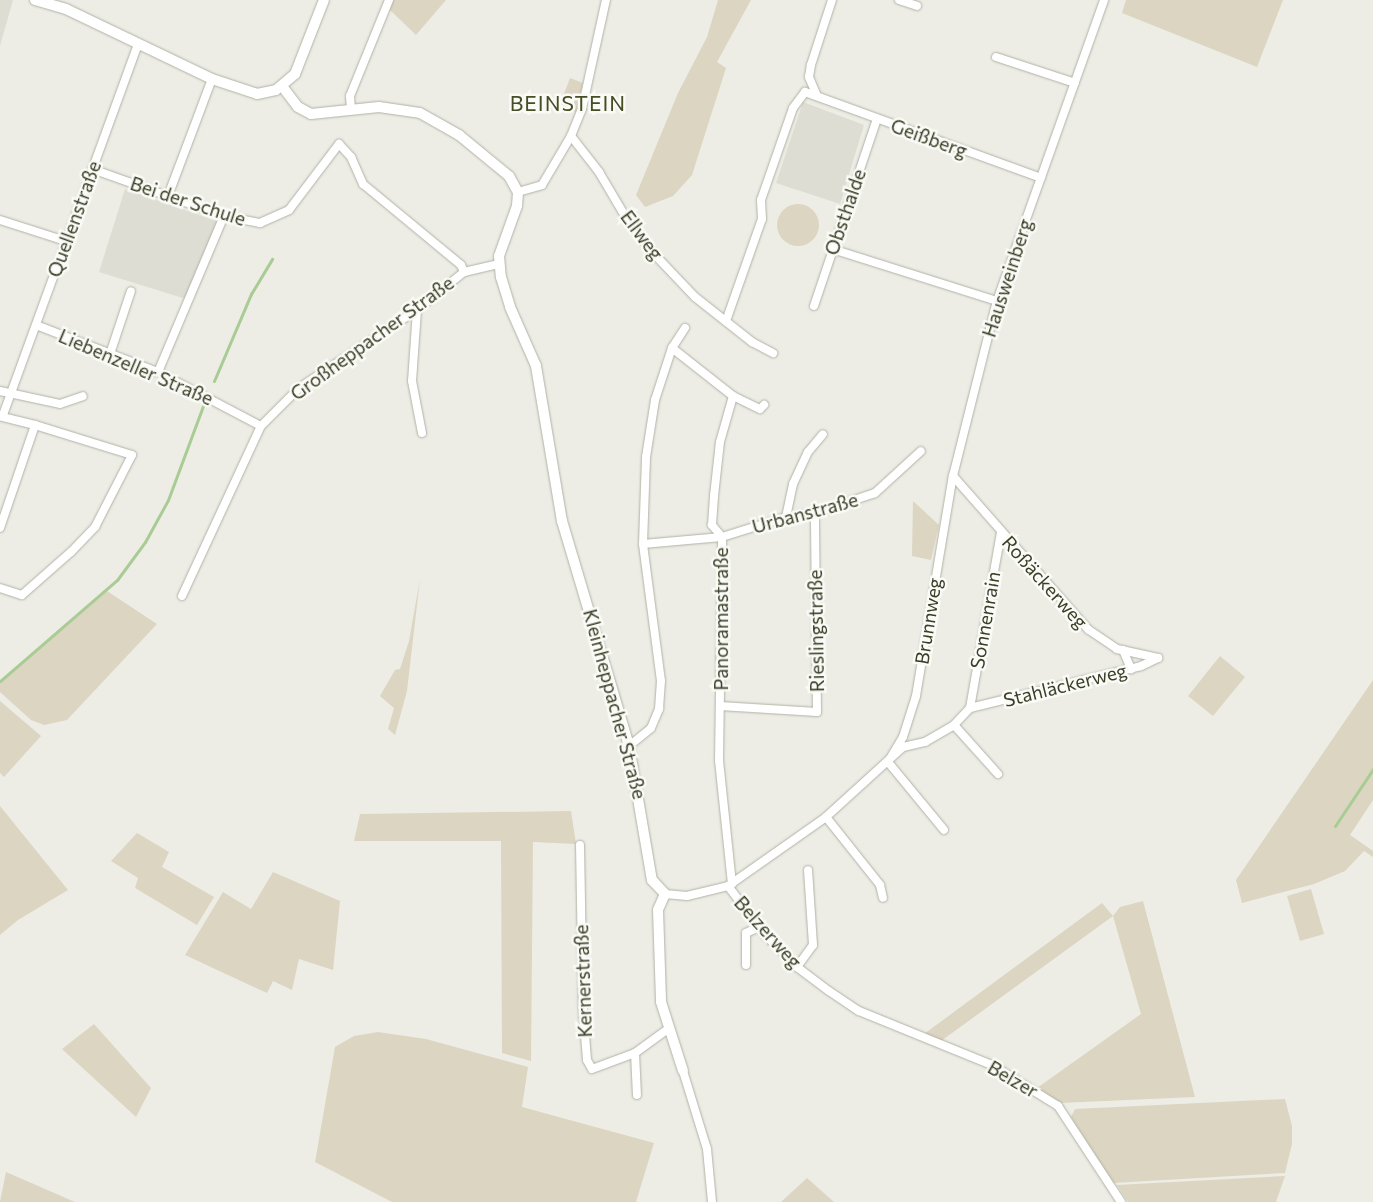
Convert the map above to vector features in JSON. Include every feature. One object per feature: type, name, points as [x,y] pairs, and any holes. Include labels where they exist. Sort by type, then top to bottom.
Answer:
[{"type":"street","points":[[35,0],[58,3],[212,79],[257,94],[282,86],[299,65],[324,0]]},
{"type":"street","points":[[351,110],[350,96],[389,0]]},
{"type":"street","points":[[518,192],[542,185],[571,136],[584,102],[606,0]]},
{"type":"street","points":[[817,96],[809,77],[811,64],[832,0]]},
{"type":"street","points":[[899,0],[917,6]]},
{"type":"street","name":"Hausweinberg","points":[[953,476],[997,300],[1104,0]]},
{"type":"street","name":"Quellenstraße","points":[[1,416],[138,44]]},
{"type":"street","points":[[996,57],[1075,84]]},
{"type":"street","points":[[168,196],[212,79]]},
{"type":"street","points":[[282,86],[298,108],[306,112],[397,108],[437,121],[459,135],[509,176],[518,192],[517,206],[501,248],[499,264]]},
{"type":"street","points":[[726,322],[762,219],[761,200],[793,108],[805,92],[817,96]]},
{"type":"street","name":"Geißberg","points":[[817,96],[1041,178]]},
{"type":"street","name":"Obsthalde","points":[[814,306],[877,119]]},
{"type":"street","name":"Ellweg","points":[[571,136],[599,172],[629,223],[655,255],[695,297],[752,342],[773,353]]},
{"type":"street","name":"Bei der Schule","points":[[92,169],[224,216],[242,221],[266,222],[289,210],[339,144],[351,157],[363,184],[461,265],[464,272]]},
{"type":"street","points":[[158,372],[224,216]]},
{"type":"street","points":[[0,220],[66,241]]},
{"type":"street","points":[[832,249],[997,300]]},
{"type":"street","name":"Großheppacher Straße","points":[[182,596],[261,426],[299,388],[418,310],[464,272],[499,264]]},
{"type":"street","name":"Kleinheppacher Straße","points":[[499,264],[510,307],[536,366],[562,521],[629,746],[652,880],[664,894]]},
{"type":"street","points":[[110,354],[131,290]]},
{"type":"street","points":[[418,310],[412,380],[422,433]]},
{"type":"street","name":"Liebenzeller Straße","points":[[36,325],[158,372],[261,426]]},
{"type":"street","points":[[629,746],[650,728],[659,709],[661,682],[644,544],[648,447],[655,400],[672,348],[685,328]]},
{"type":"street","points":[[672,348],[733,396],[760,410],[764,404]]},
{"type":"street","points":[[0,391],[9,395],[60,404],[83,396]]},
{"type":"street","name":"Panoramastraße","points":[[730,885],[719,760],[722,537],[712,525],[720,442],[733,396]]},
{"type":"street","points":[[0,588],[22,595],[71,552],[95,527],[132,455],[1,416]]},
{"type":"street","points":[[0,528],[35,425]]},
{"type":"street","points":[[786,516],[793,484],[808,452],[823,434]]},
{"type":"street","name":"Urbanstraße","points":[[644,544],[722,537],[786,516],[815,513],[875,493],[921,451]]},
{"type":"street","name":"Roßäckerweg","points":[[953,476],[1082,624],[1123,650],[1158,658]]},
{"type":"street","name":"Brunnweg","points":[[888,762],[904,737],[916,696],[953,476]]},
{"type":"street","name":"Rieslingstraße","points":[[720,706],[817,712],[815,513]]},
{"type":"street","name":"Sonnenrain","points":[[970,708],[1001,533]]},
{"type":"street","points":[[1123,650],[1131,669]]},
{"type":"street","name":"Stahläckerweg","points":[[970,708],[1131,669],[1158,658]]},
{"type":"street","name":"Brunnweg","points":[[664,894],[688,896],[730,885],[826,817],[903,747],[925,742],[954,725],[970,708]]},
{"type":"street","points":[[954,725],[998,774]]},
{"type":"street","points":[[888,762],[944,830]]},
{"type":"street","points":[[826,817],[880,885],[883,898]]},
{"type":"street","name":"Kernerstraße","points":[[580,845],[583,1011],[587,1060],[592,1069],[635,1053],[667,1030]]},
{"type":"street","points":[[797,967],[813,945],[808,870]]},
{"type":"street","name":"Belzerweg","points":[[730,885],[759,927],[797,967],[860,1011]]},
{"type":"street","points":[[664,894],[658,910],[660,1002],[667,1030],[683,1071],[707,1149],[712,1202]]},
{"type":"street","points":[[746,965],[746,933],[759,927]]},
{"type":"street","name":"Belzer","points":[[860,1011],[992,1065],[1058,1106],[1121,1202]]},
{"type":"street","points":[[635,1053],[637,1095]]},
{"type":"shaded area","points":[[0,0],[13,0],[0,46]]},
{"type":"shaded area","points":[[393,0],[446,0],[416,35],[389,9]]},
{"type":"shaded area","points":[[718,0],[751,0],[717,62],[726,68],[692,175],[673,196],[645,207],[636,195],[678,93],[707,37]]},
{"type":"shaded area","points":[[1126,0],[1283,0],[1257,67],[1122,13]]},
{"type":"shaded area","points":[[570,78],[583,83],[576,112],[559,107]]},
{"type":"shaded area","points":[[803,102],[864,125],[840,204],[776,183]]},
{"type":"shaded area","points":[[125,189],[219,222],[186,299],[99,272]]},
{"type":"shaded area","points":[[798,204],[806,206],[815,214],[819,225],[817,233],[809,242],[798,246],[790,244],[781,236],[777,225],[779,217],[787,208]]},
{"type":"shaded area","points":[[913,501],[939,525],[931,560],[912,556]]},
{"type":"shaded area","points":[[420,579],[407,691],[395,735],[388,729],[394,708],[380,696],[395,670],[400,669],[409,641]]},
{"type":"shaded area","points":[[107,591],[157,624],[67,720],[44,725],[31,720],[0,692],[0,683]]},
{"type":"shaded area","points":[[1220,656],[1245,677],[1213,716],[1188,696]]},
{"type":"shaded area","points":[[1373,680],[1373,800],[1350,835],[1373,851],[1373,857],[1364,851],[1345,871],[1314,884],[1242,903],[1236,880]]},
{"type":"shaded area","points":[[0,701],[41,736],[4,777],[0,773]]},
{"type":"shaded area","points":[[0,806],[68,890],[18,920],[0,935]]},
{"type":"shaded area","points":[[571,811],[576,844],[533,842],[531,1061],[502,1053],[501,841],[354,841],[360,814]]},
{"type":"shaded area","points":[[137,833],[169,852],[162,867],[214,897],[197,925],[135,888],[138,878],[111,861]]},
{"type":"shaded area","points":[[273,872],[340,901],[333,970],[299,959],[292,990],[273,981],[267,993],[185,955],[223,892],[251,909]]},
{"type":"shaded area","points":[[1311,889],[1324,934],[1300,941],[1287,896]]},
{"type":"shaded area","points":[[1143,901],[1195,1097],[1060,1103],[1037,1088],[1141,1014],[1113,916],[1120,907]]},
{"type":"shaded area","points":[[1102,903],[1113,916],[941,1041],[924,1034]]},
{"type":"shaded area","points":[[94,1024],[151,1088],[136,1117],[62,1049]]},
{"type":"shaded area","points":[[378,1032],[426,1039],[528,1067],[522,1107],[654,1143],[636,1202],[392,1202],[315,1162],[335,1047],[354,1036]]},
{"type":"shaded area","points":[[1285,1099],[1292,1126],[1292,1144],[1285,1173],[1113,1183],[1071,1117],[1075,1109]]},
{"type":"shaded area","points":[[6,1172],[75,1202],[0,1202]]},
{"type":"shaded area","points":[[1285,1176],[1276,1202],[1128,1202],[1117,1185]]},
{"type":"shaded area","points":[[807,1178],[834,1202],[781,1202]]},
{"type":"waterway","points":[[214,381],[251,294],[272,259]]},
{"type":"waterway","points":[[0,681],[117,580],[145,542],[168,500],[204,403]]},
{"type":"waterway","points":[[1335,826],[1373,769]]},
{"type":"district","name":"BEINSTEIN","points":[[568,103]]}]
